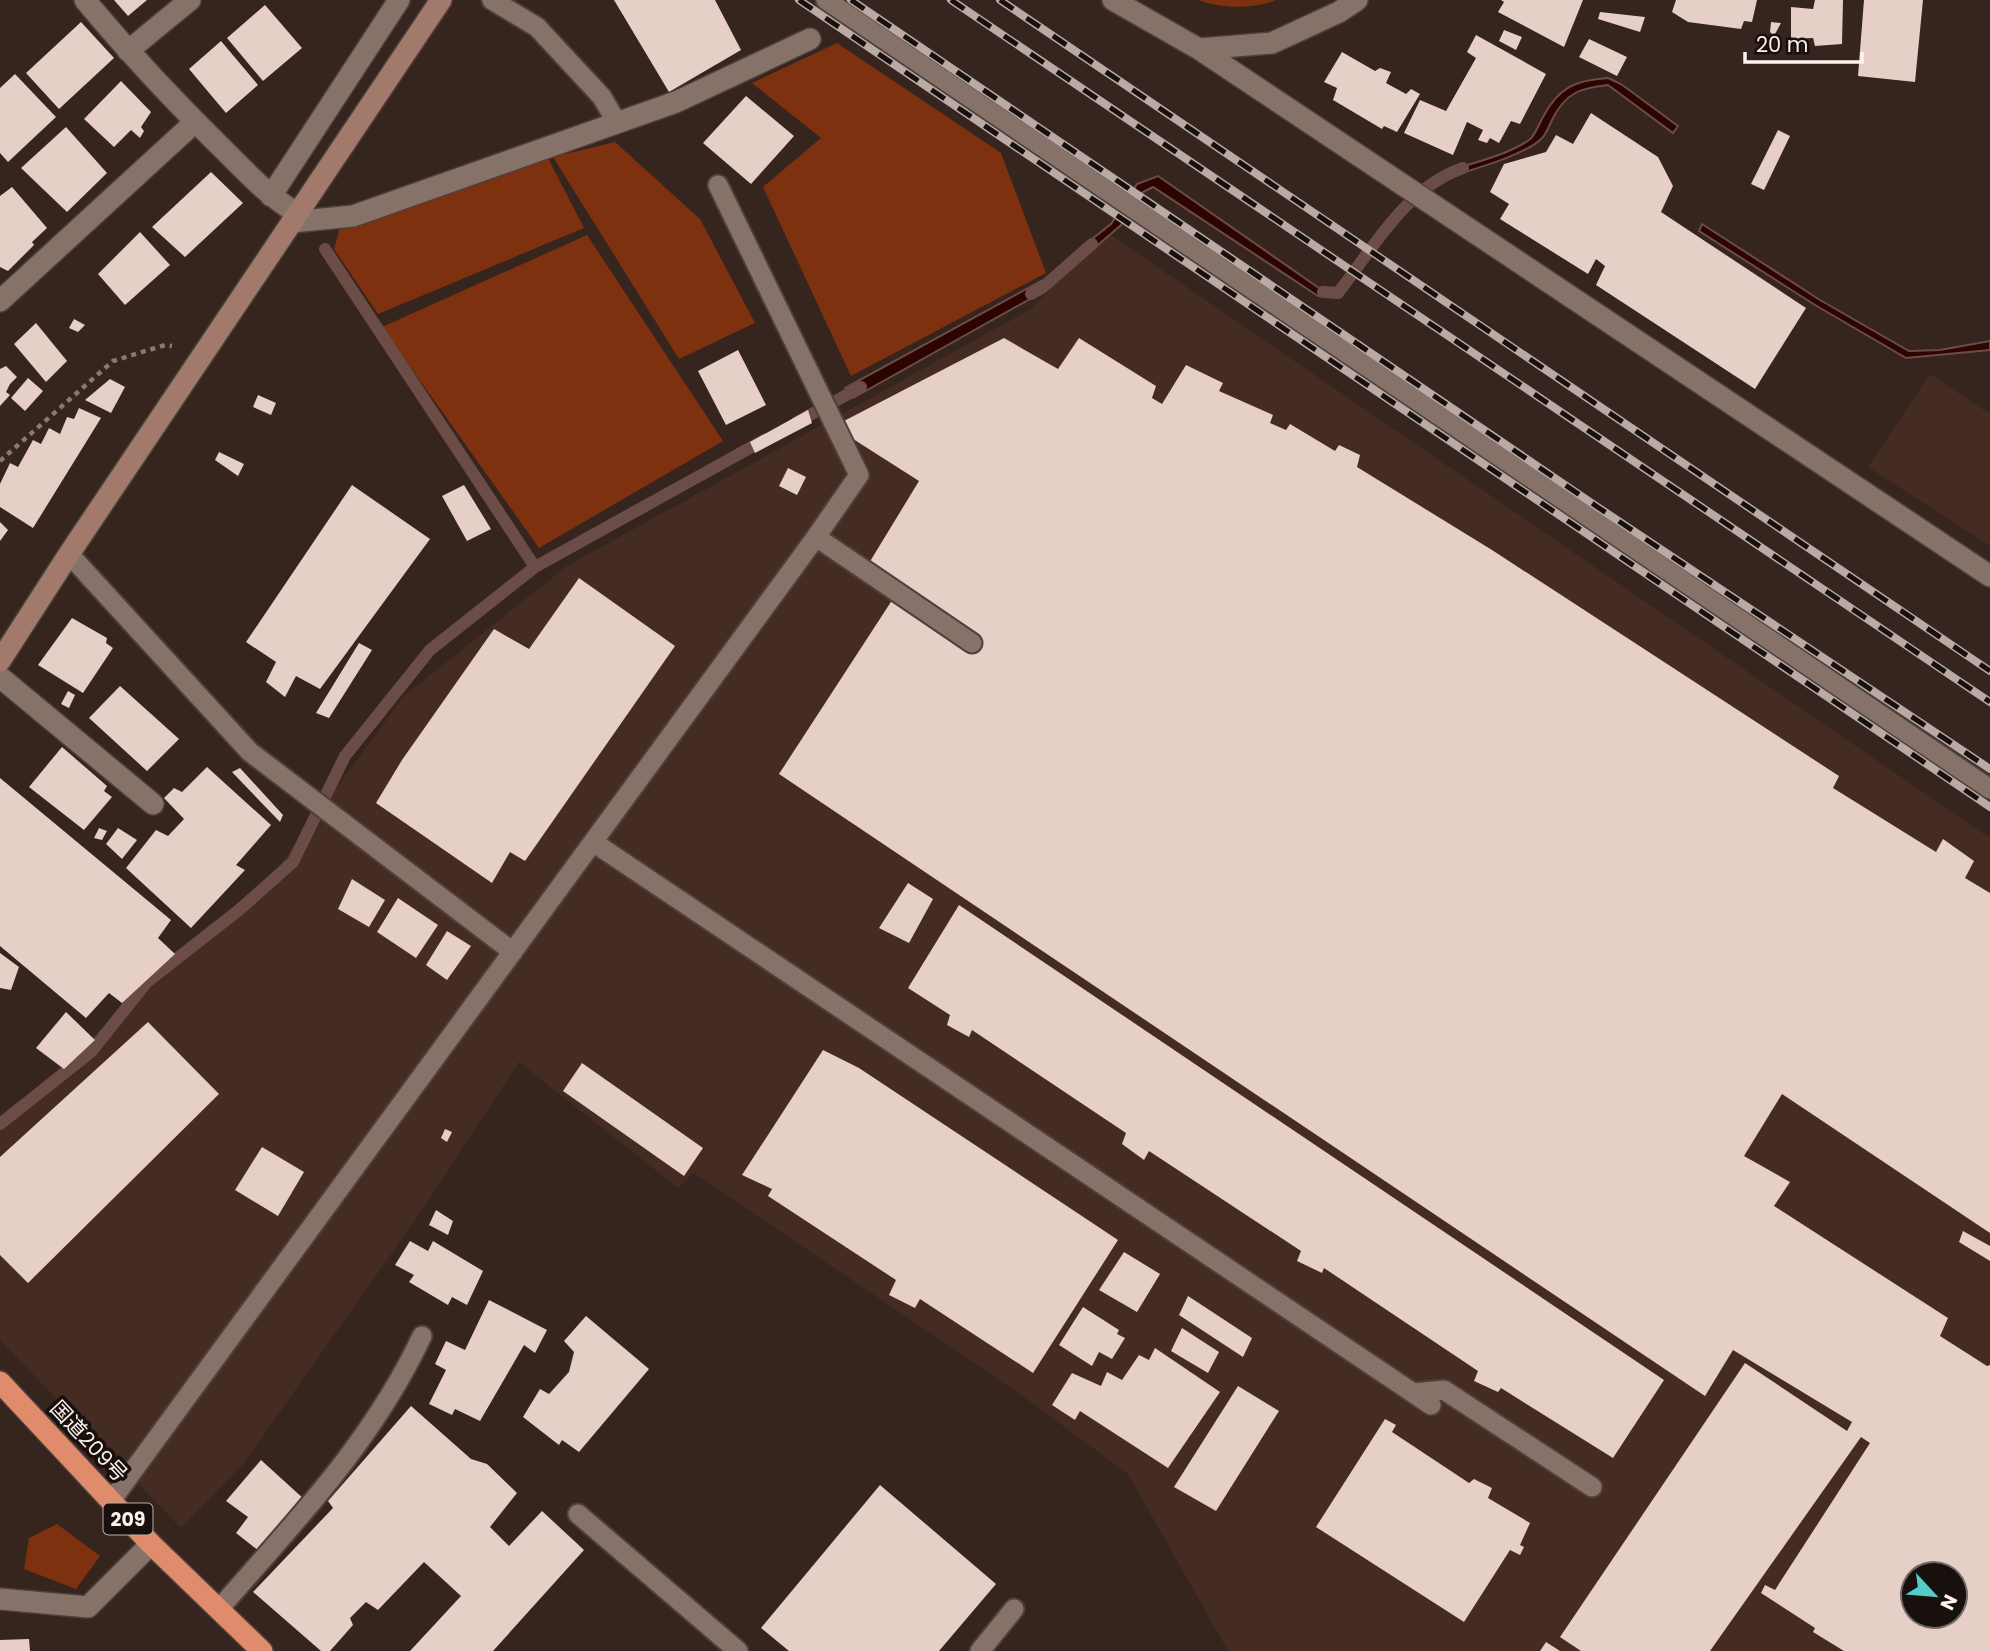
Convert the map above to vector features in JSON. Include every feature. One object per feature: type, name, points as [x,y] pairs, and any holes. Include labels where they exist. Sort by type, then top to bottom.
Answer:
[{"type":"highway","name":"国道209号","points":[[0,1382],[151,1544],[262,1651]]},
{"type":"street","points":[[85,0],[128,51],[195,122],[295,217],[353,216],[676,102],[810,39]]},
{"type":"street","points":[[128,51],[190,0]]},
{"type":"street","points":[[271,196],[399,0]]},
{"type":"street","points":[[0,661],[441,0]]},
{"type":"street","points":[[1113,0],[1199,49],[1990,576]]},
{"type":"street","points":[[1199,49],[1272,43],[1339,12],[1357,0]]},
{"type":"street","points":[[0,301],[195,122]]},
{"type":"street","points":[[0,677],[153,804]]},
{"type":"street","points":[[0,1599],[88,1607],[151,1544]]},
{"type":"lane","points":[[492,0],[537,27],[602,97],[617,123]]},
{"type":"lane","points":[[826,0],[1990,789]]},
{"type":"lane","points":[[111,1502],[859,475],[718,185]]},
{"type":"lane","points":[[816,537],[972,643]]},
{"type":"lane","points":[[69,554],[250,752],[513,953]]},
{"type":"lane","points":[[593,842],[1431,1405]]},
{"type":"lane","points":[[219,1609],[335,1477],[369,1431],[403,1376],[422,1336]]},
{"type":"lane","points":[[1413,1393],[1444,1390],[1592,1487]]},
{"type":"lane","points":[[578,1514],[738,1651]]},
{"type":"lane","points":[[980,1651],[1014,1609]]},
{"type":"path","points":[[0,461],[113,361],[165,345],[208,347]]},
{"type":"shaded area","points":[[1199,0],[1276,0],[1238,7]]},
{"type":"shaded area","points":[[837,43],[1001,153],[1046,273],[851,376],[763,187],[821,138],[752,83]]},
{"type":"shaded area","points":[[1608,78],[1621,84],[1678,126],[1673,133],[1608,85],[1589,88],[1574,94],[1562,104],[1544,135],[1533,145],[1498,161],[1450,177],[1448,171],[1500,154],[1529,140],[1561,92],[1586,81]]},
{"type":"shaded area","points":[[615,142],[700,219],[755,323],[679,359],[553,157]]},
{"type":"shaded area","points":[[547,156],[584,228],[378,314],[334,249],[340,227]]},
{"type":"shaded area","points":[[1158,176],[1319,288],[1338,289],[1341,297],[1318,296],[1153,187],[1141,193],[1121,225],[1082,259],[1077,251],[1111,224],[1137,184]]},
{"type":"shaded area","points":[[1702,224],[1820,300],[1909,351],[1940,350],[1990,341],[1990,350],[1906,358],[1815,305],[1699,231]]},
{"type":"shaded area","points":[[1105,231],[1990,838],[1990,1651],[1228,1651],[1128,1474],[1023,1396],[694,1173],[678,1188],[519,1062],[420,1213],[244,1463],[181,1528],[0,1340],[0,1120],[273,874],[404,696],[567,566],[1031,309]]},
{"type":"shaded area","points":[[587,235],[723,441],[539,548],[382,327]]},
{"type":"shaded area","points":[[1041,281],[1046,290],[853,398],[845,388]]},
{"type":"shaded area","points":[[1930,374],[1990,414],[1990,546],[1868,467]]},
{"type":"shaded area","points":[[57,1524],[100,1556],[76,1589],[24,1569],[29,1538]]},
{"type":"building","points":[[114,0],[147,0],[128,16]]},
{"type":"building","points":[[614,0],[715,0],[741,50],[669,92]]},
{"type":"building","points":[[1501,0],[1583,0],[1564,47],[1498,12],[1504,2]]},
{"type":"building","points":[[1676,0],[1757,0],[1752,22],[1744,21],[1741,29],[1688,22],[1672,12]]},
{"type":"building","points":[[1815,0],[1843,0],[1842,44],[1815,46],[1813,38],[1791,39],[1791,7],[1813,9]]},
{"type":"building","points":[[1864,0],[1923,0],[1915,82],[1858,76]]},
{"type":"building","points":[[265,5],[302,48],[263,81],[227,38]]},
{"type":"building","points":[[1600,12],[1645,17],[1640,32],[1598,19]]},
{"type":"building","points":[[81,22],[114,58],[59,109],[26,73]]},
{"type":"building","points":[[1771,22],[1781,23],[1774,36],[1770,32]]},
{"type":"building","points":[[1504,30],[1522,37],[1516,50],[1499,41]]},
{"type":"building","points":[[1476,35],[1546,74],[1520,124],[1511,121],[1499,143],[1490,138],[1487,143],[1478,140],[1483,130],[1467,122],[1453,155],[1404,133],[1420,100],[1446,111],[1476,58],[1467,52]]},
{"type":"building","points":[[1589,39],[1627,57],[1617,76],[1579,57]]},
{"type":"building","points":[[221,41],[258,85],[226,113],[189,69]]},
{"type":"building","points":[[1342,52],[1375,71],[1380,68],[1391,72],[1386,83],[1406,94],[1411,89],[1420,94],[1397,132],[1384,126],[1382,129],[1333,100],[1337,88],[1324,82]]},
{"type":"building","points":[[15,74],[56,117],[8,162],[0,153],[0,88]]},
{"type":"building","points":[[121,81],[151,112],[141,127],[144,131],[140,138],[131,130],[114,147],[84,119]]},
{"type":"building","points":[[746,96],[794,136],[751,184],[703,143]]},
{"type":"building","points":[[1591,113],[1658,157],[1673,186],[1661,212],[1806,308],[1755,389],[1596,285],[1605,266],[1596,259],[1588,274],[1500,219],[1509,204],[1490,192],[1504,164],[1546,152],[1556,135],[1573,144]]},
{"type":"building","points":[[66,127],[107,173],[67,212],[21,168]]},
{"type":"building","points":[[1778,130],[1790,136],[1764,190],[1751,184]]},
{"type":"building","points":[[211,172],[243,203],[185,257],[152,227]]},
{"type":"building","points":[[12,187],[47,228],[8,271],[0,267],[0,196]]},
{"type":"building","points":[[140,232],[170,265],[125,305],[98,274]]},
{"type":"building","points":[[74,319],[85,325],[78,332],[69,328]]},
{"type":"building","points":[[36,323],[67,361],[46,382],[14,344]]},
{"type":"building","points":[[1004,338],[1058,369],[1079,338],[1156,386],[1152,398],[1162,404],[1186,365],[1223,383],[1219,391],[1273,415],[1270,423],[1286,430],[1290,424],[1335,451],[1339,445],[1360,455],[1357,467],[1492,550],[1839,776],[1833,788],[1936,852],[1943,839],[1974,861],[1965,878],[1990,893],[1990,1233],[1782,1094],[1744,1156],[1790,1182],[1774,1206],[1948,1318],[1940,1336],[1987,1366],[1990,1365],[1990,1651],[1844,1651],[1813,1632],[1815,1628],[1761,1593],[1765,1585],[1775,1590],[1870,1443],[1861,1437],[1710,1651],[1581,1651],[1560,1637],[1745,1363],[1847,1431],[1852,1422],[1733,1350],[1705,1396],[779,774],[900,588],[866,568],[919,481],[839,430],[842,422]]},
{"type":"building","points":[[738,350],[766,405],[726,425],[698,371]]},
{"type":"building","points":[[6,366],[17,377],[6,392],[10,395],[0,406],[0,369]]},
{"type":"building","points":[[28,378],[43,391],[25,411],[11,398]]},
{"type":"building","points":[[110,379],[125,387],[111,413],[85,400]]},
{"type":"building","points":[[258,395],[276,403],[271,415],[253,407]]},
{"type":"building","points":[[79,408],[101,418],[33,528],[0,507],[0,484],[10,463],[18,467],[33,440],[41,444],[49,428],[60,434],[67,417],[74,419]]},
{"type":"building","points":[[808,410],[812,423],[755,453],[750,442]]},
{"type":"building","points":[[219,452],[244,464],[238,476],[215,460]]},
{"type":"building","points":[[788,468],[806,477],[797,495],[779,486]]},
{"type":"building","points":[[352,485],[430,539],[320,689],[296,676],[285,697],[266,682],[276,662],[246,642]]},
{"type":"building","points":[[464,485],[491,529],[467,541],[442,496]]},
{"type":"building","points":[[0,522],[8,530],[0,541]]},
{"type":"building","points":[[579,578],[675,646],[525,861],[510,852],[492,883],[376,803],[402,760],[494,629],[529,649]]},
{"type":"building","points":[[72,618],[107,638],[106,643],[113,648],[83,693],[38,665]]},
{"type":"building","points":[[359,643],[372,650],[329,718],[316,713]]},
{"type":"building","points":[[120,686],[179,739],[147,771],[89,718]]},
{"type":"building","points":[[68,691],[75,695],[69,708],[61,704]]},
{"type":"building","points":[[62,747],[107,786],[104,791],[112,797],[84,830],[29,787]]},
{"type":"building","points":[[207,767],[271,825],[236,865],[245,870],[191,928],[126,868],[156,830],[168,836],[184,819],[164,798],[174,788],[182,792]]},
{"type":"building","points":[[240,768],[283,815],[280,822],[232,772]]},
{"type":"building","points":[[0,778],[171,920],[158,938],[175,954],[122,1003],[109,993],[86,1018],[0,946]]},
{"type":"building","points":[[99,828],[107,831],[102,840],[94,838]]},
{"type":"building","points":[[118,828],[137,840],[122,859],[106,844]]},
{"type":"building","points":[[352,879],[385,900],[369,927],[338,909]]},
{"type":"building","points":[[908,883],[933,899],[909,943],[879,928]]},
{"type":"building","points":[[398,898],[438,925],[416,958],[377,932]]},
{"type":"building","points":[[959,905],[1664,1380],[1613,1458],[1501,1388],[1498,1392],[1474,1381],[1478,1371],[1324,1268],[1322,1273],[1297,1261],[1301,1251],[1149,1151],[1144,1160],[1122,1144],[1126,1133],[972,1030],[969,1037],[947,1025],[950,1015],[908,988]]},
{"type":"building","points":[[447,931],[471,946],[447,980],[426,965]]},
{"type":"building","points":[[0,953],[19,967],[11,990],[0,988]]},
{"type":"building","points":[[66,1012],[95,1040],[64,1069],[36,1048]]},
{"type":"building","points":[[148,1022],[219,1094],[28,1283],[0,1255],[0,1157]]},
{"type":"building","points":[[823,1050],[859,1068],[1118,1240],[1033,1373],[920,1299],[915,1308],[889,1295],[896,1280],[768,1196],[772,1189],[742,1175]]},
{"type":"building","points":[[582,1063],[703,1148],[684,1176],[563,1091]]},
{"type":"building","points":[[445,1129],[452,1132],[447,1142],[441,1138]]},
{"type":"building","points":[[262,1147],[304,1172],[278,1216],[235,1190]]},
{"type":"building","points":[[436,1210],[453,1221],[448,1235],[429,1225]]},
{"type":"building","points":[[1963,1231],[1990,1246],[1990,1261],[1959,1242]]},
{"type":"building","points":[[410,1241],[428,1251],[433,1241],[483,1271],[467,1305],[452,1297],[448,1305],[409,1282],[414,1275],[395,1265]]},
{"type":"building","points":[[1124,1252],[1160,1274],[1137,1312],[1099,1290]]},
{"type":"building","points":[[1188,1296],[1252,1338],[1243,1357],[1179,1315]]},
{"type":"building","points":[[489,1300],[547,1330],[535,1353],[524,1345],[480,1421],[455,1409],[452,1415],[429,1404],[446,1370],[435,1364],[446,1341],[465,1350]]},
{"type":"building","points":[[1083,1307],[1119,1330],[1117,1334],[1125,1338],[1112,1359],[1099,1352],[1092,1366],[1059,1345]]},
{"type":"building","points":[[586,1316],[649,1369],[579,1452],[562,1440],[559,1445],[523,1417],[540,1389],[549,1394],[569,1372],[574,1352],[564,1341]]},
{"type":"building","points":[[1182,1328],[1219,1352],[1208,1373],[1171,1351]]},
{"type":"building","points":[[1155,1348],[1220,1392],[1168,1468],[1080,1411],[1075,1420],[1052,1405],[1072,1373],[1101,1386],[1107,1372],[1122,1380],[1139,1355],[1149,1360]]},
{"type":"building","points":[[1238,1386],[1279,1411],[1216,1511],[1174,1487]]},
{"type":"building","points":[[411,1406],[471,1459],[487,1464],[517,1493],[490,1527],[509,1546],[542,1511],[584,1550],[493,1651],[410,1651],[461,1596],[424,1562],[378,1610],[366,1602],[350,1618],[353,1625],[330,1651],[321,1651],[253,1592],[333,1508],[328,1501]]},
{"type":"building","points":[[1385,1419],[1396,1425],[1392,1432],[1469,1483],[1474,1479],[1492,1488],[1488,1498],[1530,1523],[1520,1545],[1524,1547],[1520,1555],[1510,1550],[1464,1622],[1316,1527]]},
{"type":"building","points":[[261,1460],[305,1500],[259,1551],[236,1533],[248,1517],[226,1501]]},
{"type":"building","points":[[880,1485],[996,1584],[939,1651],[789,1651],[761,1628]]},
{"type":"building","points":[[29,1639],[30,1651],[0,1651],[0,1640]]},
{"type":"building","points":[[1546,1642],[1560,1651],[1540,1651]]},
{"type":"waterway","points":[[1323,292],[1338,293],[1408,204],[1443,177],[1463,168]]},
{"type":"waterway","points":[[1031,294],[1042,288],[1092,244]]},
{"type":"waterway","points":[[325,249],[535,567]]},
{"type":"waterway","points":[[797,422],[861,387]]},
{"type":"waterway","points":[[0,1124],[91,1052],[147,982],[239,910],[293,862],[345,756],[430,650],[535,567],[766,439]]},
{"type":"railway","points":[[799,0],[1990,807]]},
{"type":"railway","points":[[851,0],[1596,506],[1990,769]]},
{"type":"railway","points":[[951,0],[1990,702]]},
{"type":"railway","points":[[1000,0],[1990,671]]}]
